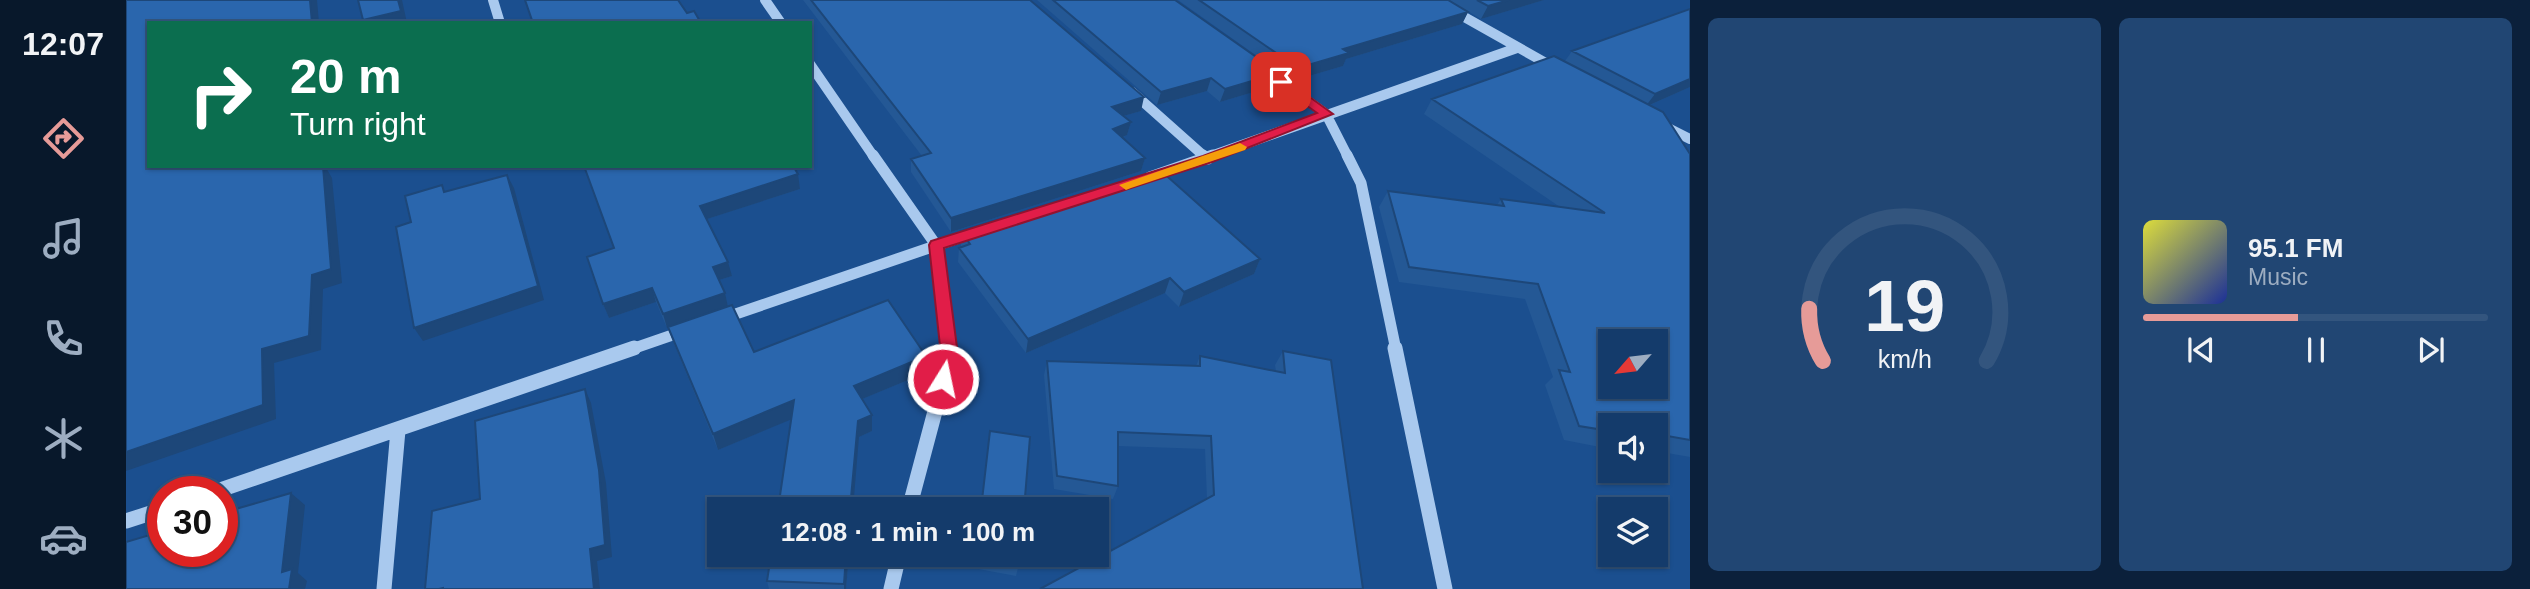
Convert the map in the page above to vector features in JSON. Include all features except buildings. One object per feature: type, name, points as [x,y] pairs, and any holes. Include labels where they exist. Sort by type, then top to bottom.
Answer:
[{"type":"street","points":[[494,0],[499,21]]},
{"type":"street","points":[[765,0],[780,21]]},
{"type":"street","points":[[1434,0],[1567,74]]},
{"type":"street","points":[[1143,180],[1517,48]]},
{"type":"street","points":[[1258,65],[1326,114],[1361,183],[1445,589]]},
{"type":"street","points":[[812,68],[936,245],[950,355],[912,497]]},
{"type":"street","points":[[1127,88],[1208,159]]},
{"type":"street","points":[[1653,120],[1690,139]]},
{"type":"street","points":[[713,321],[988,228]]},
{"type":"street","points":[[238,484],[700,326]]},
{"type":"street","points":[[384,589],[398,430]]},
{"type":"street","points":[[126,521],[147,514]]},
{"type":"street","points":[[891,589],[896,567]]},
{"type":"slow traffic","points":[[1126,185],[1240,147]]},
{"type":"route","points":[[943,379],[950,355],[936,245],[1208,159],[1326,114],[1281,82]]}]
